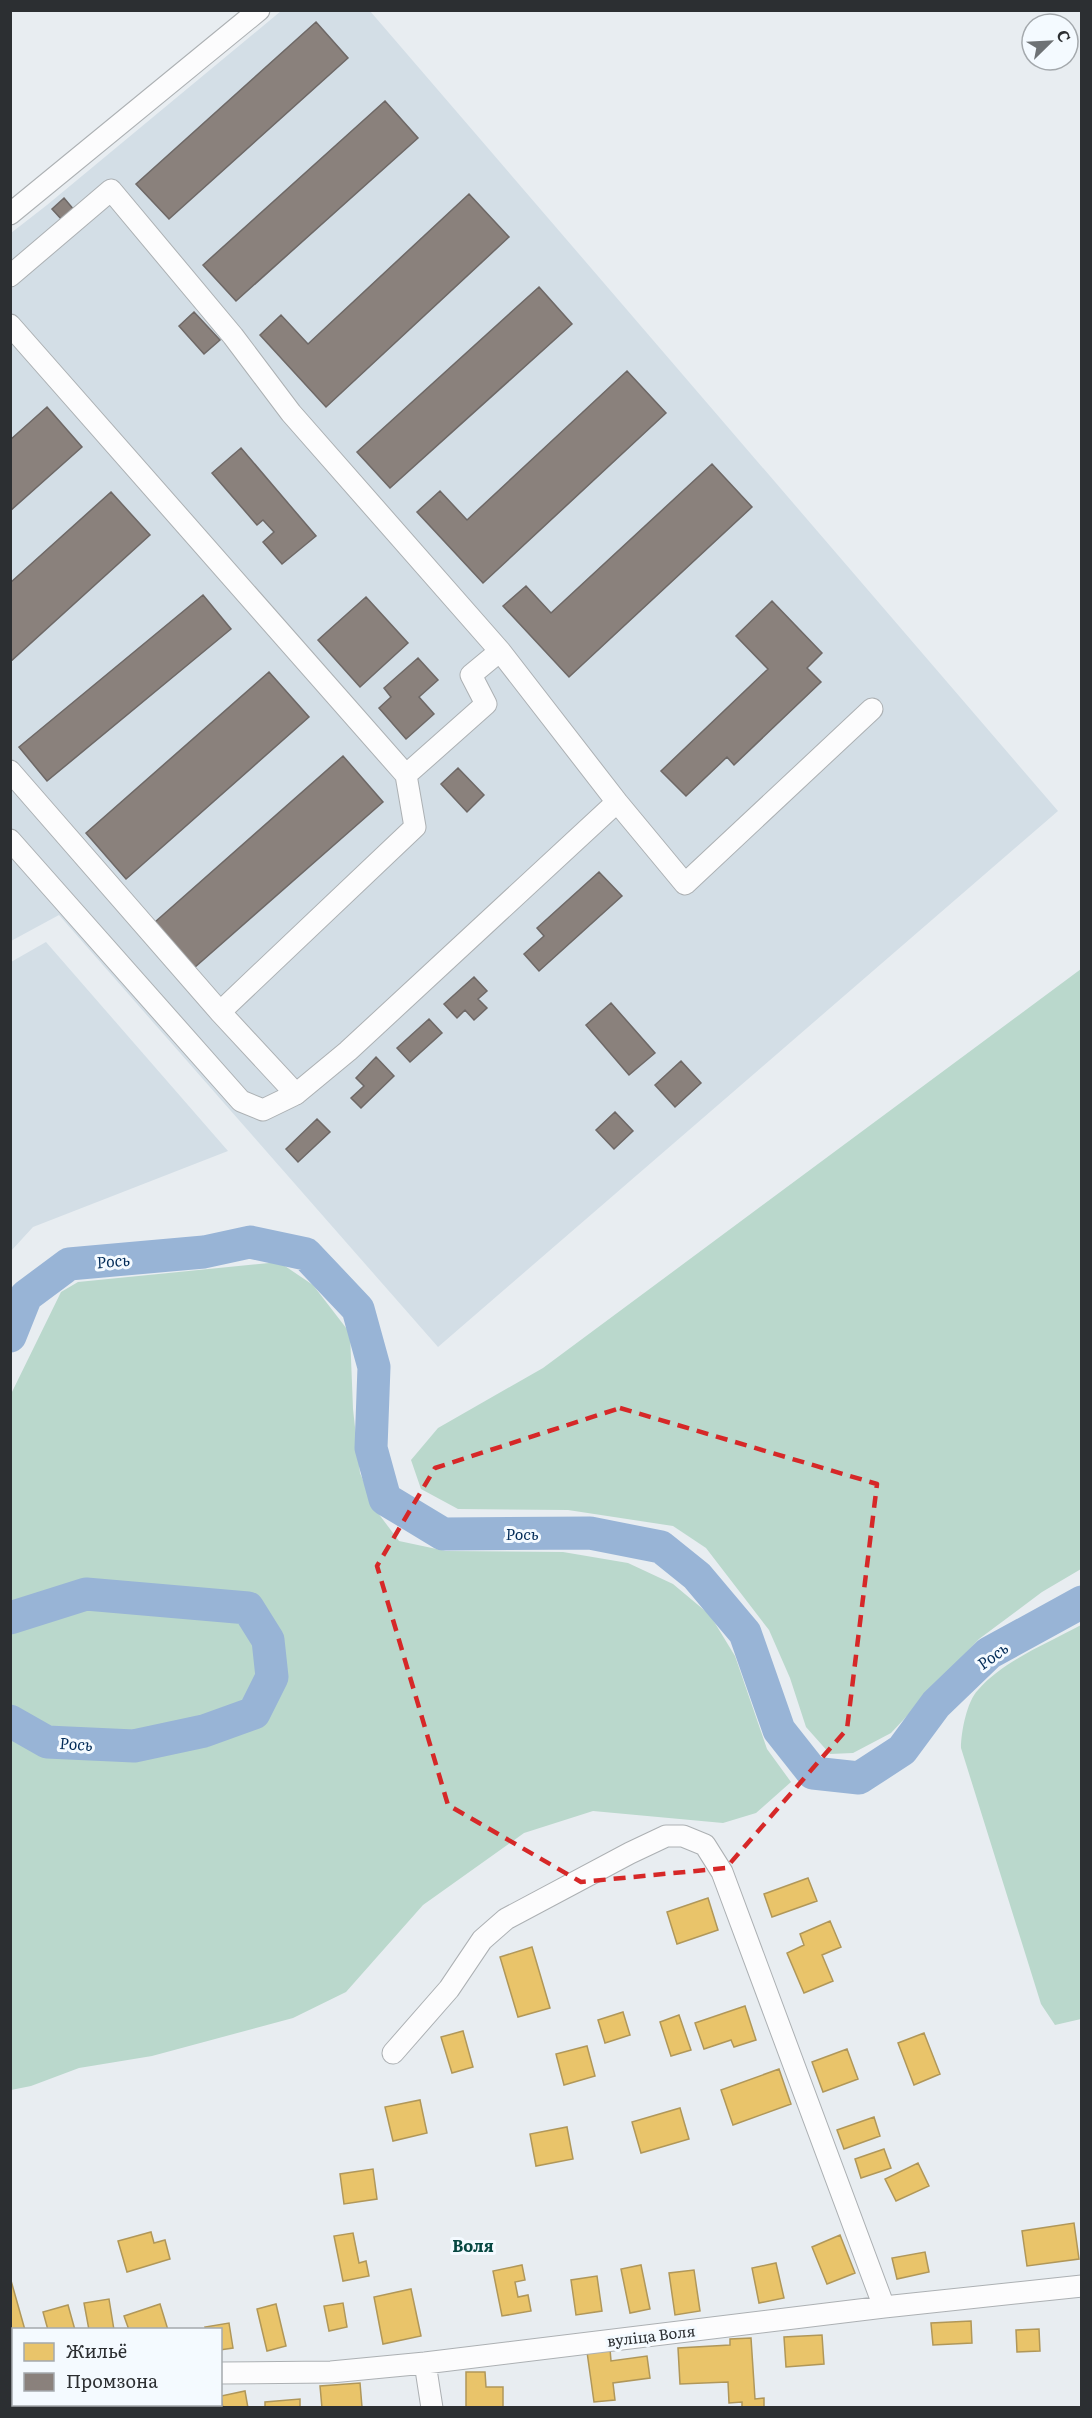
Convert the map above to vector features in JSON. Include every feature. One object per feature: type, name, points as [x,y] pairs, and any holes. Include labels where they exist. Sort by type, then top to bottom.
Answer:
[{"type":"street","points":[[10,214],[258,10]]},
{"type":"street","points":[[10,276],[111,190],[233,336],[291,413],[500,651],[617,802],[686,884],[872,709]]},
{"type":"street","points":[[10,325],[406,775],[416,827],[220,1012]]},
{"type":"street","points":[[406,775],[486,704],[471,675],[500,651]]},
{"type":"street","points":[[10,771],[220,1012],[296,1094]]},
{"type":"street","points":[[10,840],[241,1101],[263,1110],[296,1094],[348,1051],[617,802]]},
{"type":"street","points":[[393,2053],[449,1989],[482,1940],[506,1919],[630,1852],[666,1836],[683,1836],[705,1845],[722,1872],[884,2307]]},
{"type":"street","name":"вуліца Воля","points":[[222,2373],[331,2372],[425,2363],[884,2307],[1082,2286]]},
{"type":"street","points":[[425,2363],[432,2408]]},
{"type":"highlighted area","points":[[620,1408],[877,1484],[847,1729],[726,1868],[581,1882],[448,1805],[377,1566],[435,1468]]},
{"type":"shaded area","points":[[281,11],[370,11],[1058,811],[438,1347],[59,915],[11,941],[11,233]]},
{"type":"shaded area","points":[[46,942],[228,1151],[33,1227],[11,1251],[11,962]]},
{"type":"green space","points":[[1081,969],[1081,1569],[1042,1592],[979,1639],[891,1733],[853,1753],[830,1754],[806,1727],[790,1678],[769,1630],[706,1548],[673,1526],[568,1510],[458,1509],[421,1489],[411,1460],[438,1428],[543,1368]]},
{"type":"green space","points":[[279,1262],[313,1285],[350,1333],[353,1409],[360,1473],[375,1509],[399,1541],[446,1551],[563,1552],[628,1563],[673,1584],[710,1615],[735,1656],[767,1749],[791,1782],[756,1813],[723,1823],[593,1811],[524,1833],[423,1905],[346,1992],[293,2018],[152,2056],[79,2068],[31,2086],[11,2090],[11,1394],[61,1292],[78,1282]]},
{"type":"green space","points":[[1081,1625],[1081,2019],[1055,2025],[1041,2004],[961,1748],[961,1741],[965,1717],[971,1701],[988,1680],[1026,1653]]},
{"type":"building: Жильё","points":[[808,1878],[817,1901],[772,1917],[764,1894]]},
{"type":"building: Жильё","points":[[708,1898],[718,1930],[677,1944],[667,1912]]},
{"type":"building: Жильё","points":[[830,1921],[841,1947],[822,1955],[833,1981],[804,1993],[787,1953],[804,1945],[800,1934]]},
{"type":"building: Жильё","points":[[532,1947],[550,2008],[518,2017],[500,1957]]},
{"type":"building: Жильё","points":[[745,2006],[756,2040],[734,2047],[731,2040],[704,2049],[695,2023]]},
{"type":"building: Жильё","points":[[623,2012],[630,2035],[605,2043],[598,2020]]},
{"type":"building: Жильё","points":[[679,2015],[691,2050],[671,2056],[660,2022]]},
{"type":"building: Жильё","points":[[463,2031],[473,2067],[452,2073],[441,2037]]},
{"type":"building: Жильё","points":[[924,2033],[940,2074],[914,2085],[898,2043]]},
{"type":"building: Жильё","points":[[587,2046],[595,2076],[564,2085],[556,2054]]},
{"type":"building: Жильё","points":[[847,2049],[858,2079],[823,2092],[812,2062]]},
{"type":"building: Жильё","points":[[779,2069],[791,2104],[733,2125],[721,2090]]},
{"type":"building: Жильё","points":[[420,2100],[427,2133],[393,2141],[385,2107]]},
{"type":"building: Жильё","points":[[680,2108],[689,2139],[641,2153],[632,2122]]},
{"type":"building: Жильё","points":[[874,2117],[880,2136],[844,2149],[837,2130]]},
{"type":"building: Жильё","points":[[567,2127],[573,2159],[536,2166],[530,2134]]},
{"type":"building: Жильё","points":[[884,2149],[891,2168],[861,2178],[855,2159]]},
{"type":"building: Жильё","points":[[918,2163],[929,2186],[896,2201],[885,2179]]},
{"type":"building: Жильё","points":[[373,2169],[377,2199],[344,2204],[340,2174]]},
{"type":"building: Жильё","points":[[1074,2223],[1079,2259],[1027,2266],[1022,2231]]},
{"type":"building: Жильё","points":[[151,2232],[154,2243],[165,2240],[170,2259],[127,2272],[118,2241]]},
{"type":"building: Жильё","points":[[353,2233],[359,2263],[366,2261],[369,2276],[343,2281],[334,2236]]},
{"type":"building: Жильё","points":[[840,2235],[855,2273],[827,2284],[812,2247]]},
{"type":"building: Жильё","points":[[925,2252],[929,2272],[897,2279],[892,2258]]},
{"type":"building: Жильё","points":[[776,2263],[784,2298],[759,2303],[752,2268]]},
{"type":"building: Жильё","points":[[522,2265],[525,2280],[515,2282],[518,2297],[528,2295],[531,2311],[502,2316],[493,2271]]},
{"type":"building: Жильё","points":[[641,2265],[650,2309],[630,2313],[621,2269]]},
{"type":"building: Жильё","points":[[694,2270],[700,2311],[675,2315],[669,2273]]},
{"type":"building: Жильё","points":[[597,2276],[602,2311],[576,2315],[571,2280]]},
{"type":"building: Жильё","points":[[10,2277],[24,2328],[12,2328],[12,2338],[10,2338]]},
{"type":"building: Жильё","points":[[411,2289],[421,2336],[383,2344],[374,2297]]},
{"type":"building: Жильё","points":[[109,2299],[114,2328],[89,2328],[84,2303]]},
{"type":"building: Жильё","points":[[343,2303],[347,2327],[329,2331],[324,2306]]},
{"type":"building: Жильё","points":[[160,2304],[167,2328],[128,2328],[124,2316]]},
{"type":"building: Жильё","points":[[276,2304],[286,2346],[267,2351],[257,2309]]},
{"type":"building: Жильё","points":[[68,2305],[74,2328],[47,2328],[43,2312]]},
{"type":"building: Жильё","points":[[971,2321],[972,2343],[933,2345],[931,2323]]},
{"type":"building: Жильё","points":[[229,2323],[233,2348],[222,2350],[222,2328],[205,2327]]},
{"type":"building: Жильё","points":[[1039,2329],[1040,2351],[1017,2352],[1016,2330]]},
{"type":"building: Жильё","points":[[822,2335],[824,2364],[786,2367],[784,2337]]},
{"type":"building: Жильё","points":[[751,2338],[755,2399],[764,2398],[764,2408],[742,2408],[742,2402],[729,2403],[728,2382],[680,2384],[678,2348],[730,2345],[730,2339]]},
{"type":"building: Жильё","points":[[610,2349],[611,2361],[647,2356],[650,2378],[613,2383],[615,2400],[594,2402],[587,2352]]},
{"type":"building: Жильё","points":[[466,2372],[485,2372],[486,2387],[503,2387],[503,2408],[466,2408]]},
{"type":"building: Жильё","points":[[360,2383],[362,2407],[322,2408],[320,2386]]},
{"type":"building: Жильё","points":[[10,2384],[12,2384],[12,2406],[30,2406],[30,2408],[10,2408]]},
{"type":"building: Жильё","points":[[245,2391],[248,2408],[223,2408],[222,2396]]},
{"type":"building: Жильё","points":[[300,2399],[300,2408],[265,2408],[265,2402]]},
{"type":"building: Жильё","points":[[56,2406],[81,2406],[81,2408],[56,2408]]},
{"type":"building: Жильё","points":[[106,2406],[130,2406],[130,2408],[107,2408]]},
{"type":"building: Жильё","points":[[156,2406],[192,2406],[192,2408],[156,2408]]},
{"type":"building: Промзона","points":[[316,22],[348,58],[169,219],[136,184]]},
{"type":"building: Промзона","points":[[385,101],[418,138],[236,301],[203,265]]},
{"type":"building: Промзона","points":[[469,194],[509,237],[326,407],[260,335],[281,315],[308,344]]},
{"type":"building: Промзона","points":[[64,198],[74,210],[62,220],[52,209]]},
{"type":"building: Промзона","points":[[539,287],[572,324],[390,488],[357,452]]},
{"type":"building: Промзона","points":[[194,312],[220,340],[204,354],[179,326]]},
{"type":"building: Промзона","points":[[627,371],[666,413],[483,583],[417,512],[440,491],[467,520]]},
{"type":"building: Промзона","points":[[47,407],[82,447],[10,511],[10,440]]},
{"type":"building: Промзона","points":[[241,448],[316,536],[282,564],[263,542],[274,532],[263,520],[257,525],[212,473]]},
{"type":"building: Промзона","points":[[712,464],[752,507],[569,677],[503,606],[526,586],[551,613]]},
{"type":"building: Промзона","points":[[111,492],[150,535],[10,662],[10,583]]},
{"type":"building: Промзона","points":[[203,595],[231,629],[47,781],[19,747]]},
{"type":"building: Промзона","points":[[366,597],[408,643],[360,687],[318,640]]},
{"type":"building: Промзона","points":[[772,601],[822,653],[807,668],[821,682],[734,765],[727,757],[686,796],[661,771],[768,669],[736,636]]},
{"type":"building: Промзона","points":[[418,658],[438,680],[419,697],[434,714],[406,739],[379,708],[391,697],[384,688]]},
{"type":"building: Промзона","points":[[269,672],[309,717],[126,879],[86,833]]},
{"type":"building: Промзона","points":[[343,756],[383,802],[194,968],[155,922]]},
{"type":"building: Промзона","points":[[458,768],[484,795],[467,812],[441,784]]},
{"type":"building: Промзона","points":[[599,872],[622,896],[539,971],[524,954],[544,936],[537,928]]},
{"type":"building: Промзона","points":[[474,977],[487,991],[478,999],[487,1008],[474,1020],[465,1010],[457,1018],[444,1004]]},
{"type":"building: Промзона","points":[[611,1003],[655,1053],[629,1075],[586,1025]]},
{"type":"building: Промзона","points":[[429,1019],[442,1033],[410,1062],[397,1048]]},
{"type":"building: Промзона","points":[[376,1057],[394,1076],[361,1108],[351,1098],[364,1086],[356,1078]]},
{"type":"building: Промзона","points":[[681,1061],[701,1083],[675,1107],[655,1085]]},
{"type":"building: Промзона","points":[[615,1112],[633,1131],[614,1149],[596,1130]]},
{"type":"building: Промзона","points":[[317,1119],[330,1132],[298,1162],[286,1149]]},
{"type":"waterway","name":"Рось","points":[[10,1336],[26,1296],[69,1264],[204,1252],[250,1242],[306,1254],[358,1309],[374,1367],[371,1448],[385,1499],[443,1534],[590,1533],[661,1547],[697,1576],[745,1633],[779,1730],[813,1773],[859,1778],[902,1750],[936,1704],[989,1653],[1082,1602]]},
{"type":"waterway","name":"Рось","points":[[10,1618],[86,1594],[248,1608],[268,1640],[272,1677],[254,1713],[204,1731],[134,1746],[47,1742],[10,1721]]},
{"type":"district","name":"Воля","points":[[473,2245]]}]
